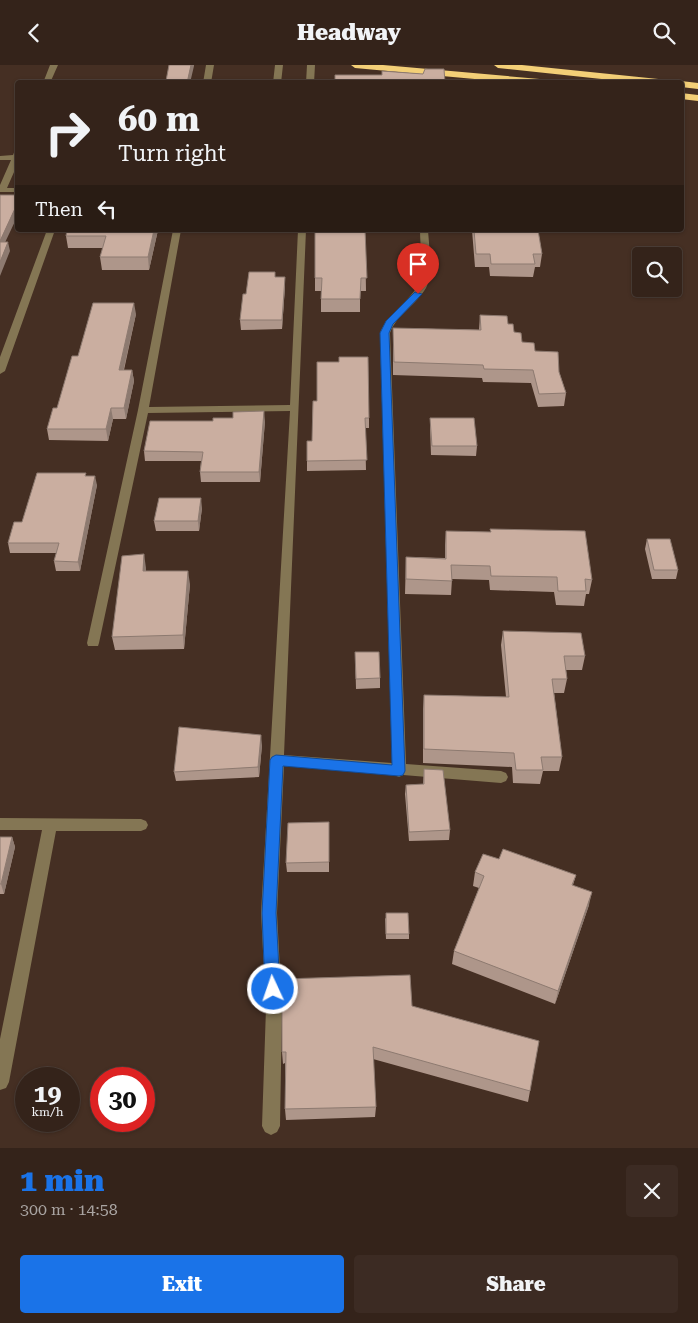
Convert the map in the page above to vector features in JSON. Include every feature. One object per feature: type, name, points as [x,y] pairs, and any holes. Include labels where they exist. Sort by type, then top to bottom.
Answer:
[{"type":"highway","points":[[355,65],[419,73],[511,80]]},
{"type":"highway","points":[[498,65],[526,66],[643,80]]},
{"type":"highway","points":[[684,84],[698,86]]},
{"type":"highway","points":[[684,96],[698,98]]},
{"type":"street","points":[[47,80],[54,65]]},
{"type":"street","points":[[208,80],[210,65]]},
{"type":"street","points":[[277,80],[279,65]]},
{"type":"street","points":[[310,80],[311,65]]},
{"type":"street","points":[[0,158],[15,155]]},
{"type":"street","points":[[15,157],[1,190],[15,190]]},
{"type":"street","points":[[0,371],[50,232]]},
{"type":"street","points":[[93,643],[143,409],[177,232]]},
{"type":"street","points":[[271,1126],[274,1008],[269,913],[295,408],[302,232]]},
{"type":"street","points":[[399,771],[385,333],[389,323],[422,287],[425,275],[424,232]]},
{"type":"street","points":[[143,409],[295,408]]},
{"type":"street","points":[[276,760],[399,771],[501,777]]},
{"type":"street","points":[[0,824],[141,825]]},
{"type":"street","points":[[0,1082],[50,825]]},
{"type":"building","points":[[169,65],[191,65],[188,80],[166,80]]},
{"type":"building","points":[[425,69],[444,69],[445,80],[335,80],[335,75],[382,75],[382,71],[423,74]]},
{"type":"building","points":[[0,195],[15,195],[15,208],[0,241]]},
{"type":"building","points":[[67,232],[154,232],[148,257],[100,257],[106,236],[66,236]]},
{"type":"building","points":[[315,232],[365,232],[367,278],[361,278],[360,299],[321,299],[322,278],[315,278]]},
{"type":"building","points":[[474,232],[538,232],[542,254],[533,254],[535,264],[491,264],[490,254],[476,254]]},
{"type":"building","points":[[0,242],[8,242],[0,262]]},
{"type":"building","points":[[249,272],[275,272],[275,277],[285,277],[282,320],[240,320],[243,294],[246,294]]},
{"type":"building","points":[[93,303],[134,303],[119,370],[132,370],[124,408],[111,408],[106,429],[47,429],[53,408],[57,408],[72,356],[78,356]]},
{"type":"building","points":[[480,315],[507,316],[508,324],[513,324],[514,332],[521,333],[522,342],[534,343],[535,351],[558,352],[559,372],[566,393],[539,394],[533,370],[484,369],[483,365],[394,362],[393,328],[481,330]]},
{"type":"building","points":[[339,357],[368,357],[369,418],[365,418],[367,460],[307,461],[307,441],[312,441],[313,401],[317,401],[317,362],[339,362]]},
{"type":"building","points":[[264,411],[259,472],[200,472],[203,452],[144,451],[150,421],[213,421],[213,418],[233,418],[233,412]]},
{"type":"building","points":[[430,418],[474,418],[477,446],[432,446]]},
{"type":"building","points":[[37,473],[86,473],[85,476],[95,476],[78,562],[54,561],[59,543],[8,543],[14,522],[22,522]]},
{"type":"building","points":[[159,498],[201,498],[198,521],[154,521]]},
{"type":"building","points":[[490,529],[585,531],[592,580],[585,579],[586,591],[558,591],[557,577],[491,576],[490,566],[451,565],[452,581],[406,579],[406,557],[446,559],[446,531],[491,532]]},
{"type":"building","points":[[647,539],[670,539],[678,570],[654,570]]},
{"type":"building","points":[[144,554],[143,571],[188,571],[183,635],[112,637],[122,556]]},
{"type":"building","points":[[503,631],[581,633],[585,656],[564,656],[567,679],[552,679],[562,757],[541,757],[543,770],[516,770],[514,753],[424,749],[424,695],[509,697]]},
{"type":"building","points":[[355,652],[379,652],[380,678],[356,679]]},
{"type":"building","points":[[179,727],[261,735],[258,767],[174,772]]},
{"type":"building","points":[[424,769],[443,770],[450,830],[409,832],[406,785],[424,784]]},
{"type":"building","points":[[329,822],[329,862],[286,863],[288,823]]},
{"type":"building","points":[[0,837],[12,837],[1,884],[0,884]]},
{"type":"building","points":[[503,849],[576,875],[572,885],[592,892],[558,991],[454,951],[484,876],[475,872],[483,854],[499,859]]},
{"type":"building","points":[[386,913],[408,913],[409,934],[386,934]]},
{"type":"building","points":[[410,975],[412,1006],[539,1041],[530,1091],[373,1047],[376,1107],[285,1109],[286,1052],[282,1052],[282,979]]},
{"type":"route","points":[[273,989],[269,913],[276,760],[399,771],[385,333],[389,323],[418,294]]}]
